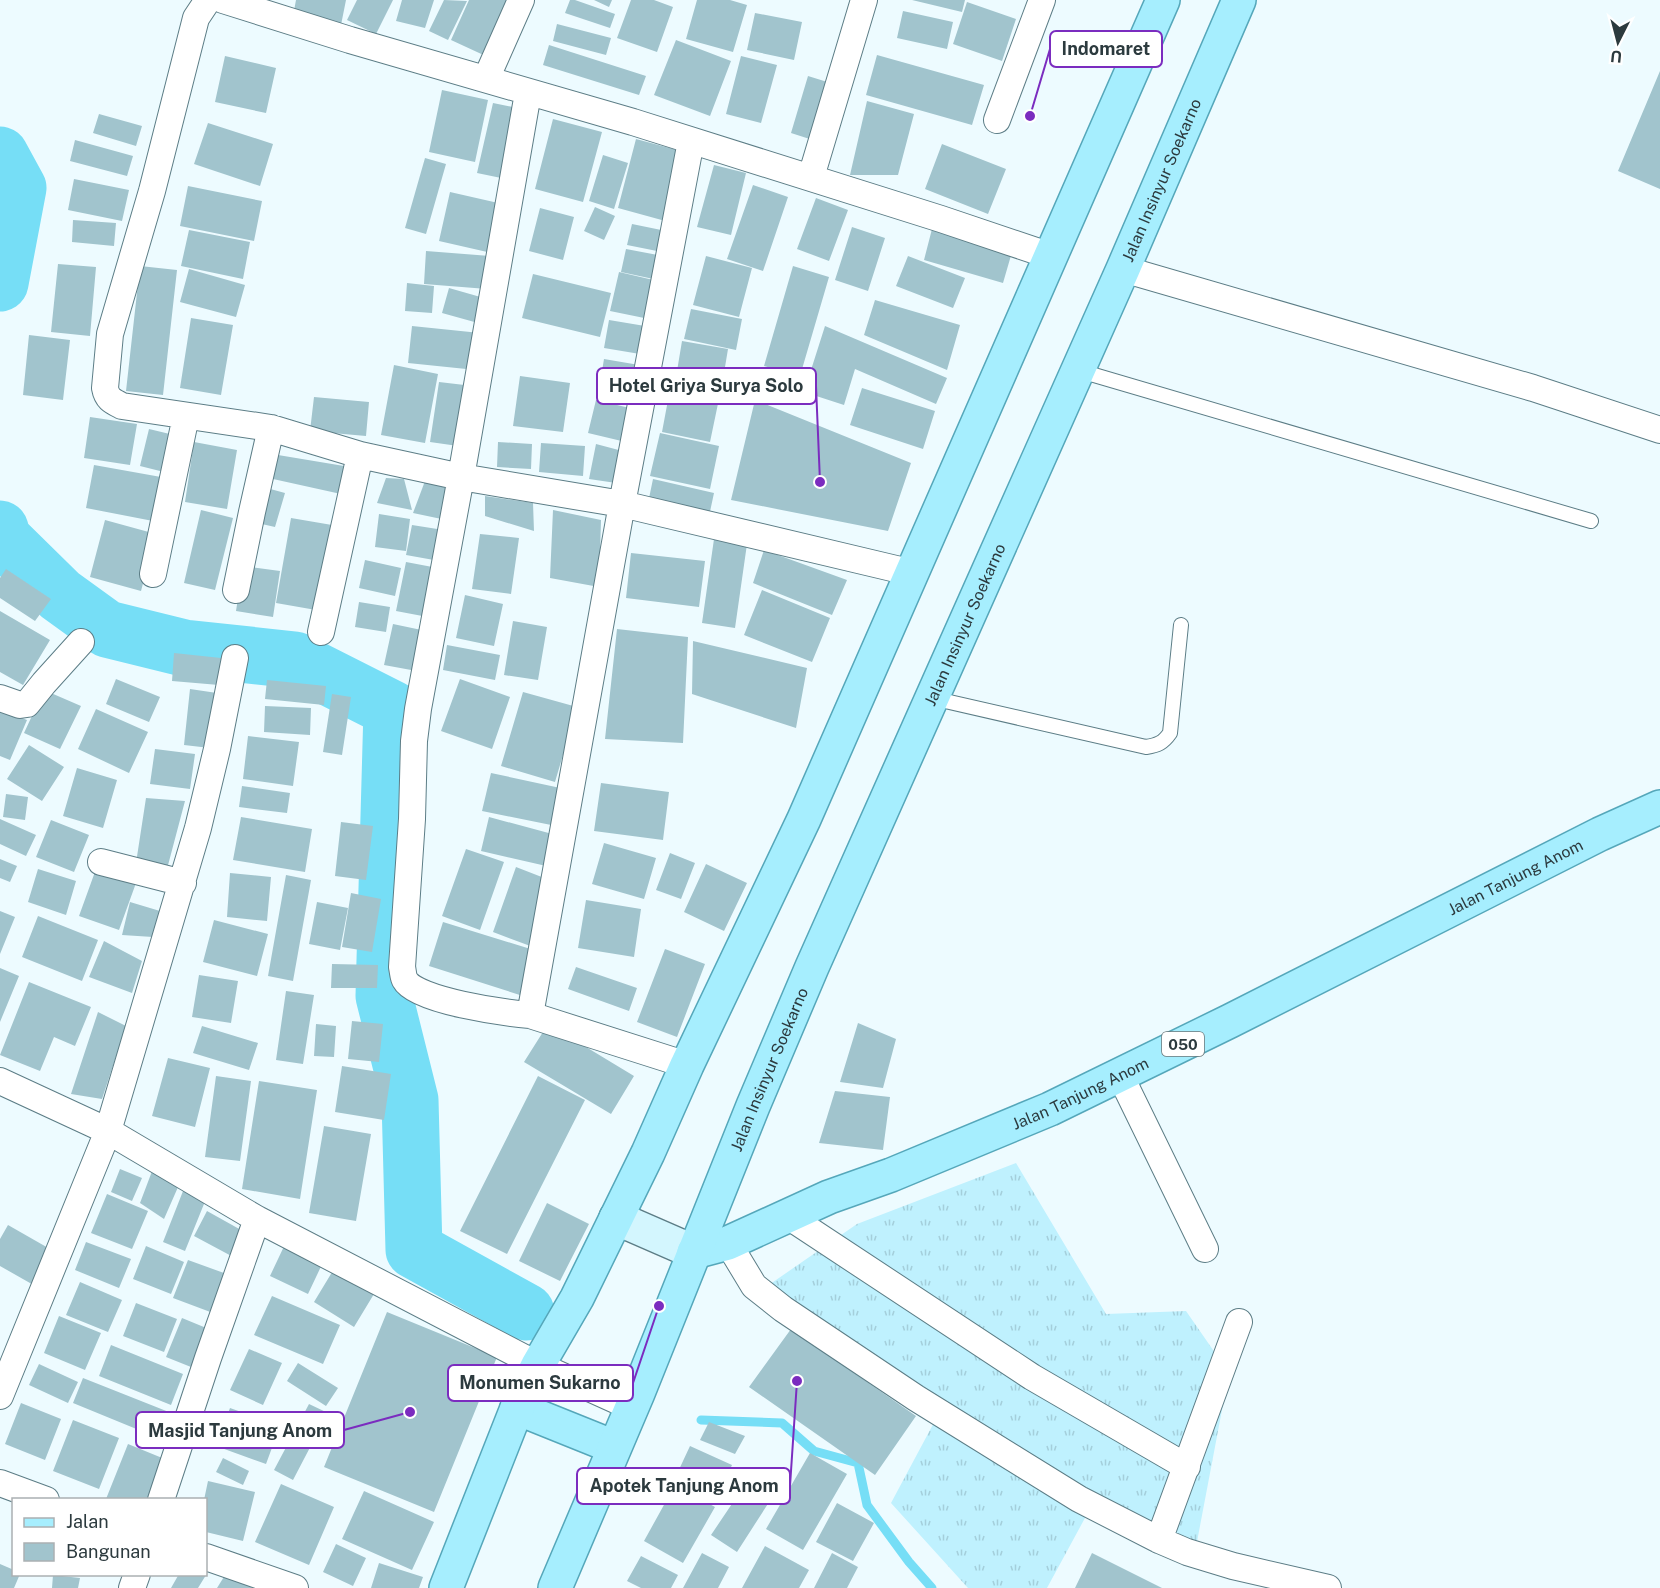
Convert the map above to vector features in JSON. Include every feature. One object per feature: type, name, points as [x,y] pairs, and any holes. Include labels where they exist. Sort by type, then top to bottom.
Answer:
[{"type":"main road","points":[[446,1588],[517,1407],[554,1335],[577,1298],[648,1153],[687,1065],[804,819],[1163,0]]},
{"type":"main road","name":"Jalan Insinyur Soekarno","points":[[561,1586],[614,1447],[808,977],[1123,269],[1239,0]]},
{"type":"main road","name":"Jalan Tanjung Anom","points":[[694,1252],[728,1243],[829,1197],[986,1137],[1120,1076],[1600,834],[1660,807]]},
{"type":"main road","points":[[616,1218],[694,1252]]},
{"type":"main road","points":[[517,1407],[614,1447]]},
{"type":"street","points":[[208,0],[196,18],[152,191],[110,334],[105,388],[107,397],[122,406],[271,428],[360,454],[461,477],[622,504],[913,573]]},
{"type":"street","points":[[223,0],[811,177],[1051,256]]},
{"type":"street","points":[[486,79],[521,0]]},
{"type":"street","points":[[811,177],[864,0]]},
{"type":"street","points":[[997,120],[1042,0]]},
{"type":"street","points":[[528,93],[418,709],[414,741],[412,819],[402,967],[405,981],[415,989],[445,1001],[530,1015],[687,1065]]},
{"type":"street","points":[[530,1015],[622,504],[691,141]]},
{"type":"street","points":[[1123,269],[1533,388],[1660,430]]},
{"type":"street","points":[[153,574],[186,416]]},
{"type":"street","points":[[236,590],[271,428]]},
{"type":"street","points":[[321,632],[360,454]]},
{"type":"street","points":[[0,698],[20,705],[27,704],[81,642]]},
{"type":"street","points":[[0,1396],[108,1131],[183,883],[217,748],[235,658]]},
{"type":"street","points":[[101,862],[183,883]]},
{"type":"street","points":[[1120,1076],[1205,1250]]},
{"type":"street","points":[[0,1081],[108,1131],[257,1219],[538,1365],[635,1400]]},
{"type":"street","points":[[788,1216],[1032,1377],[1187,1467]]},
{"type":"street","points":[[162,1498],[257,1219]]},
{"type":"street","points":[[728,1243],[754,1286],[783,1309],[916,1398],[1079,1499],[1159,1540],[1233,1566],[1328,1588]]},
{"type":"street","points":[[1159,1540],[1239,1322]]},
{"type":"street","points":[[0,1483],[41,1498]]},
{"type":"street","points":[[207,1557],[295,1588]]},
{"type":"lane","points":[[1077,370],[1591,521]]},
{"type":"lane","points":[[932,698],[1146,747],[1157,746],[1170,733],[1181,625]]},
{"type":"green space","points":[[1016,1163],[1106,1314],[1186,1311],[1229,1373],[1196,1547],[1098,1494],[1047,1588],[968,1588],[891,1503],[945,1402],[763,1289],[857,1224]]},
{"type":"building","points":[[296,0],[346,0],[341,25],[293,16]]},
{"type":"building","points":[[357,0],[393,0],[376,34],[347,20]]},
{"type":"building","points":[[402,0],[434,0],[425,28],[396,21]]},
{"type":"building","points":[[444,0],[467,1],[448,40],[429,31]]},
{"type":"building","points":[[469,0],[517,0],[490,58],[451,40]]},
{"type":"building","points":[[570,0],[615,14],[610,28],[565,13]]},
{"type":"building","points":[[594,0],[612,0],[609,7]]},
{"type":"building","points":[[631,0],[654,0],[673,7],[657,52],[617,38]]},
{"type":"building","points":[[697,0],[730,0],[747,5],[733,52],[686,39]]},
{"type":"building","points":[[912,0],[965,0],[962,12]]},
{"type":"building","points":[[967,2],[1016,19],[1002,61],[953,44]]},
{"type":"building","points":[[903,11],[953,22],[947,49],[897,38]]},
{"type":"building","points":[[755,13],[802,22],[794,60],[747,50]]},
{"type":"building","points":[[557,24],[611,38],[606,55],[553,41]]},
{"type":"building","points":[[676,40],[731,61],[710,116],[654,95]]},
{"type":"building","points":[[549,45],[646,76],[639,95],[543,65]]},
{"type":"building","points":[[877,55],[984,85],[972,125],[866,95]]},
{"type":"building","points":[[225,56],[276,68],[266,113],[215,102]]},
{"type":"building","points":[[741,56],[777,65],[761,123],[726,114]]},
{"type":"building","points":[[1660,71],[1660,189],[1618,171]]},
{"type":"building","points":[[808,76],[837,85],[819,142],[791,133]]},
{"type":"building","points":[[442,90],[488,100],[475,162],[429,152]]},
{"type":"building","points":[[867,101],[914,114],[898,175],[850,175]]},
{"type":"building","points":[[493,103],[522,109],[506,179],[477,173]]},
{"type":"building","points":[[99,114],[142,126],[136,146],[93,133]]},
{"type":"building","points":[[553,119],[602,132],[583,202],[535,189]]},
{"type":"building","points":[[208,123],[273,144],[260,186],[194,164]]},
{"type":"building","points":[[636,139],[688,153],[669,222],[618,208]]},
{"type":"building","points":[[75,140],[133,156],[127,176],[70,161]]},
{"type":"building","points":[[942,144],[1006,169],[988,214],[925,189]]},
{"type":"building","points":[[603,155],[628,163],[614,209],[589,201]]},
{"type":"building","points":[[425,158],[446,164],[426,234],[405,228]]},
{"type":"building","points":[[714,165],[746,173],[731,235],[697,227]]},
{"type":"building","points":[[74,179],[129,190],[122,221],[68,210]]},
{"type":"building","points":[[753,185],[788,197],[763,271],[727,259]]},
{"type":"building","points":[[188,186],[262,201],[254,241],[180,226]]},
{"type":"building","points":[[450,192],[507,205],[496,254],[439,241]]},
{"type":"building","points":[[816,198],[848,210],[829,261],[797,249]]},
{"type":"building","points":[[595,207],[615,216],[604,240],[584,231]]},
{"type":"building","points":[[540,208],[574,217],[563,260],[529,251]]},
{"type":"building","points":[[73,220],[116,223],[114,246],[72,242]]},
{"type":"building","points":[[632,224],[671,232],[667,253],[627,245]]},
{"type":"building","points":[[852,227],[885,238],[868,291],[835,280]]},
{"type":"building","points":[[932,229],[1012,252],[1003,283],[924,260]]},
{"type":"building","points":[[189,230],[250,242],[243,279],[181,266]]},
{"type":"building","points":[[626,249],[663,256],[658,280],[621,272]]},
{"type":"building","points":[[426,251],[490,256],[487,289],[424,284]]},
{"type":"building","points":[[706,256],[752,268],[739,317],[693,305]]},
{"type":"building","points":[[908,256],[965,278],[953,308],[896,286]]},
{"type":"building","points":[[58,264],[96,267],[90,336],[51,332]]},
{"type":"building","points":[[140,266],[177,270],[163,395],[126,391]]},
{"type":"building","points":[[793,266],[829,277],[800,376],[764,366]]},
{"type":"building","points":[[189,269],[245,285],[236,317],[180,302]]},
{"type":"building","points":[[619,272],[662,282],[654,320],[610,311]]},
{"type":"building","points":[[533,274],[611,293],[600,337],[522,318]]},
{"type":"building","points":[[407,283],[434,286],[432,313],[405,311]]},
{"type":"building","points":[[449,288],[484,298],[478,323],[442,313]]},
{"type":"building","points":[[875,300],[960,325],[947,370],[864,335]]},
{"type":"building","points":[[691,309],[742,319],[736,350],[684,339]]},
{"type":"building","points":[[191,318],[233,325],[221,395],[180,388]]},
{"type":"building","points":[[609,320],[651,327],[646,355],[604,348]]},
{"type":"building","points":[[412,326],[480,333],[476,370],[408,363]]},
{"type":"building","points":[[825,326],[947,378],[936,404],[855,369],[844,405],[804,392]]},
{"type":"building","points":[[29,335],[70,340],[63,400],[23,395]]},
{"type":"building","points":[[682,341],[728,349],[721,391],[675,383]]},
{"type":"building","points":[[604,359],[645,366],[640,395],[599,389]]},
{"type":"building","points":[[394,365],[438,374],[425,443],[381,435]]},
{"type":"building","points":[[520,376],[570,383],[563,432],[513,426]]},
{"type":"building","points":[[439,382],[473,386],[465,447],[430,442]]},
{"type":"building","points":[[671,384],[720,394],[710,442],[662,432]]},
{"type":"building","points":[[862,388],[935,411],[923,449],[850,425]]},
{"type":"building","points":[[314,397],[369,402],[366,436],[310,431]]},
{"type":"building","points":[[596,400],[638,410],[630,443],[588,433]]},
{"type":"building","points":[[755,400],[911,463],[888,531],[731,500]]},
{"type":"building","points":[[90,417],[137,424],[130,465],[84,458]]},
{"type":"building","points":[[149,429],[174,435],[164,472],[140,466]]},
{"type":"building","points":[[660,433],[719,446],[710,489],[650,476]]},
{"type":"building","points":[[194,442],[237,450],[227,509],[185,502]]},
{"type":"building","points":[[498,442],[532,444],[531,469],[497,467]]},
{"type":"building","points":[[541,443],[585,446],[583,476],[539,472]]},
{"type":"building","points":[[596,444],[630,453],[623,484],[589,479]]},
{"type":"building","points":[[272,454],[356,468],[350,496],[264,477]]},
{"type":"building","points":[[94,465],[161,477],[153,521],[86,508]]},
{"type":"building","points":[[386,478],[404,479],[412,510],[377,503]]},
{"type":"building","points":[[653,479],[714,493],[708,521],[647,508]]},
{"type":"building","points":[[425,481],[449,482],[451,521],[413,513]]},
{"type":"building","points":[[263,487],[285,493],[275,527],[253,522]]},
{"type":"building","points":[[485,496],[533,503],[534,531],[485,516]]},
{"type":"building","points":[[201,510],[233,518],[215,590],[184,583]]},
{"type":"building","points":[[553,510],[601,520],[599,587],[550,578]]},
{"type":"building","points":[[379,514],[410,519],[406,551],[375,547]]},
{"type":"building","points":[[291,518],[332,525],[316,610],[276,603]]},
{"type":"building","points":[[105,520],[156,534],[141,591],[90,577]]},
{"type":"building","points":[[412,525],[450,531],[445,562],[406,555]]},
{"type":"building","points":[[480,534],[519,538],[511,594],[472,589]]},
{"type":"building","points":[[714,539],[747,544],[735,628],[702,623]]},
{"type":"building","points":[[764,550],[847,580],[832,615],[753,583]]},
{"type":"building","points":[[631,553],[705,561],[699,607],[626,598]]},
{"type":"building","points":[[365,560],[401,568],[395,596],[359,588]]},
{"type":"building","points":[[406,562],[443,569],[433,618],[396,611]]},
{"type":"building","points":[[243,566],[280,571],[273,617],[236,611]]},
{"type":"building","points":[[6,569],[51,599],[35,621],[0,598],[0,578]]},
{"type":"building","points":[[762,590],[830,618],[812,662],[744,635]]},
{"type":"building","points":[[465,595],[503,604],[494,646],[456,638]]},
{"type":"building","points":[[359,602],[390,607],[386,632],[355,627]]},
{"type":"building","points":[[0,611],[50,640],[23,685],[0,672]]},
{"type":"building","points":[[513,621],[547,627],[538,680],[504,675]]},
{"type":"building","points":[[393,624],[431,632],[422,672],[384,665]]},
{"type":"building","points":[[617,629],[688,637],[683,743],[605,739]]},
{"type":"building","points":[[693,641],[807,668],[796,728],[692,694]]},
{"type":"building","points":[[447,645],[500,655],[495,680],[443,670]]},
{"type":"building","points":[[174,653],[221,658],[219,685],[172,681]]},
{"type":"building","points":[[116,679],[160,697],[149,722],[106,704]]},
{"type":"building","points":[[460,679],[510,697],[492,749],[441,731]]},
{"type":"building","points":[[267,680],[326,686],[324,705],[265,699]]},
{"type":"building","points":[[190,689],[217,693],[210,748],[184,745]]},
{"type":"building","points":[[44,690],[81,706],[60,749],[24,733]]},
{"type":"building","points":[[523,692],[577,707],[555,782],[501,766]]},
{"type":"building","points":[[332,694],[351,697],[342,755],[323,752]]},
{"type":"building","points":[[265,706],[311,708],[310,735],[264,732]]},
{"type":"building","points":[[0,709],[27,720],[10,760],[0,756]]},
{"type":"building","points":[[96,709],[148,732],[129,773],[78,749]]},
{"type":"building","points":[[248,736],[299,742],[293,786],[243,779]]},
{"type":"building","points":[[29,745],[64,767],[42,801],[7,779]]},
{"type":"building","points":[[155,749],[195,754],[190,789],[150,784]]},
{"type":"building","points":[[77,768],[117,780],[103,828],[63,816]]},
{"type":"building","points":[[491,773],[565,789],[561,827],[482,811]]},
{"type":"building","points":[[601,783],[669,792],[663,840],[594,831]]},
{"type":"building","points":[[242,786],[290,793],[287,813],[239,807]]},
{"type":"building","points":[[6,794],[28,797],[25,820],[3,817]]},
{"type":"building","points":[[146,798],[185,801],[167,869],[136,863]]},
{"type":"building","points":[[241,817],[312,829],[305,872],[233,860]]},
{"type":"building","points":[[489,817],[556,835],[555,868],[481,851]]},
{"type":"building","points":[[0,819],[36,835],[26,856],[0,844]]},
{"type":"building","points":[[51,820],[89,835],[74,872],[36,857]]},
{"type":"building","points":[[341,822],[373,826],[366,880],[335,876]]},
{"type":"building","points":[[604,843],[656,858],[644,899],[592,884]]},
{"type":"building","points":[[466,849],[504,862],[480,930],[442,916]]},
{"type":"building","points":[[670,853],[695,863],[681,899],[656,890]]},
{"type":"building","points":[[0,859],[17,866],[10,882],[0,878]]},
{"type":"building","points":[[706,864],[747,883],[724,931],[684,912]]},
{"type":"building","points":[[516,867],[552,881],[533,947],[493,932]]},
{"type":"building","points":[[38,869],[76,881],[66,915],[28,902]]},
{"type":"building","points":[[96,869],[136,883],[119,930],[79,916]]},
{"type":"building","points":[[230,873],[271,877],[267,921],[227,917]]},
{"type":"building","points":[[286,875],[311,880],[293,981],[268,976]]},
{"type":"building","points":[[351,893],[381,899],[372,952],[342,947]]},
{"type":"building","points":[[586,900],[641,909],[634,957],[578,948]]},
{"type":"building","points":[[130,902],[160,911],[153,937],[122,935]]},
{"type":"building","points":[[317,902],[348,908],[340,950],[309,944]]},
{"type":"building","points":[[0,911],[15,917],[0,954]]},
{"type":"building","points":[[38,916],[98,940],[82,981],[22,957]]},
{"type":"building","points":[[214,920],[268,934],[257,976],[203,962]]},
{"type":"building","points":[[443,922],[537,951],[523,996],[429,966]]},
{"type":"building","points":[[104,941],[142,961],[132,993],[89,977]]},
{"type":"building","points":[[665,949],[705,964],[677,1037],[637,1022]]},
{"type":"building","points":[[332,964],[378,965],[377,988],[331,988]]},
{"type":"building","points":[[576,967],[637,988],[629,1011],[568,989]]},
{"type":"building","points":[[0,968],[19,976],[0,1022]]},
{"type":"building","points":[[199,975],[238,981],[231,1023],[192,1017]]},
{"type":"building","points":[[29,982],[91,1007],[75,1046],[54,1037],[40,1071],[0,1055]]},
{"type":"building","points":[[286,991],[314,995],[303,1064],[276,1060]]},
{"type":"building","points":[[98,1012],[126,1026],[102,1099],[71,1094]]},
{"type":"building","points":[[352,1021],[383,1024],[379,1062],[348,1059]]},
{"type":"building","points":[[858,1023],[896,1039],[883,1088],[840,1082]]},
{"type":"building","points":[[316,1024],[336,1026],[334,1057],[314,1056]]},
{"type":"building","points":[[548,1024],[634,1076],[611,1114],[524,1062]]},
{"type":"building","points":[[202,1026],[258,1043],[249,1070],[193,1053]]},
{"type":"building","points":[[168,1058],[210,1068],[195,1127],[152,1116]]},
{"type":"building","points":[[342,1066],[391,1074],[384,1120],[335,1112]]},
{"type":"building","points":[[216,1076],[251,1081],[240,1161],[205,1157]]},
{"type":"building","points":[[538,1076],[585,1100],[507,1254],[460,1231]]},
{"type":"building","points":[[259,1081],[317,1090],[300,1199],[242,1189]]},
{"type":"building","points":[[835,1091],[890,1097],[883,1150],[819,1143]]},
{"type":"building","points":[[324,1126],[371,1134],[356,1221],[309,1213]]},
{"type":"building","points":[[154,1166],[182,1178],[164,1219],[140,1203]]},
{"type":"building","points":[[120,1169],[142,1178],[132,1201],[111,1192]]},
{"type":"building","points":[[185,1186],[208,1194],[185,1251],[163,1242]]},
{"type":"building","points":[[107,1194],[148,1211],[132,1249],[91,1233]]},
{"type":"building","points":[[547,1203],[589,1224],[560,1281],[519,1261]]},
{"type":"building","points":[[207,1211],[250,1235],[237,1259],[194,1236]]},
{"type":"building","points":[[8,1225],[57,1253],[37,1287],[0,1266],[0,1239]]},
{"type":"building","points":[[287,1240],[325,1258],[308,1294],[270,1276]]},
{"type":"building","points":[[86,1242],[131,1259],[119,1288],[75,1270]]},
{"type":"building","points":[[146,1246],[184,1262],[171,1294],[133,1279]]},
{"type":"building","points":[[188,1260],[235,1277],[221,1316],[173,1298]]},
{"type":"building","points":[[337,1264],[377,1289],[354,1327],[314,1302]]},
{"type":"building","points":[[80,1282],[122,1300],[108,1332],[66,1315]]},
{"type":"building","points":[[272,1296],[340,1325],[323,1364],[254,1335]]},
{"type":"building","points":[[136,1303],[177,1319],[164,1352],[123,1336]]},
{"type":"building","points":[[387,1312],[497,1357],[434,1512],[324,1467]]},
{"type":"building","points":[[59,1316],[101,1333],[85,1370],[44,1353]]},
{"type":"building","points":[[182,1318],[216,1332],[201,1371],[166,1357]]},
{"type":"building","points":[[791,1329],[916,1416],[875,1475],[749,1387]]},
{"type":"building","points":[[111,1345],[183,1374],[171,1405],[99,1376]]},
{"type":"building","points":[[249,1349],[282,1363],[263,1405],[230,1390]]},
{"type":"building","points":[[298,1363],[338,1388],[326,1406],[287,1381]]},
{"type":"building","points":[[39,1364],[78,1382],[68,1403],[29,1385]]},
{"type":"building","points":[[83,1378],[184,1418],[173,1444],[73,1403]]},
{"type":"building","points":[[21,1403],[61,1419],[45,1460],[5,1444]]},
{"type":"building","points":[[309,1404],[328,1413],[293,1480],[274,1470]]},
{"type":"building","points":[[230,1408],[280,1426],[266,1464],[216,1446]]},
{"type":"building","points":[[73,1420],[119,1438],[99,1489],[53,1471]]},
{"type":"building","points":[[709,1422],[745,1436],[735,1454],[700,1440]]},
{"type":"building","points":[[128,1444],[172,1462],[157,1498],[106,1498]]},
{"type":"building","points":[[690,1446],[732,1465],[718,1495],[676,1476]]},
{"type":"building","points":[[810,1453],[847,1474],[803,1550],[766,1529]]},
{"type":"building","points":[[223,1458],[249,1471],[243,1485],[216,1472]]},
{"type":"building","points":[[208,1481],[255,1492],[243,1541],[207,1532],[207,1498],[204,1498]]},
{"type":"building","points":[[746,1483],[771,1499],[737,1552],[711,1535]]},
{"type":"building","points":[[281,1484],[334,1507],[309,1565],[255,1542]]},
{"type":"building","points":[[675,1485],[715,1507],[683,1563],[644,1541]]},
{"type":"building","points":[[364,1491],[434,1522],[412,1570],[342,1539]]},
{"type":"building","points":[[837,1503],[874,1523],[853,1561],[816,1542]]},
{"type":"building","points":[[336,1544],[366,1558],[353,1586],[323,1572]]},
{"type":"building","points":[[765,1546],[809,1570],[799,1588],[742,1588]]},
{"type":"building","points":[[702,1553],[729,1567],[718,1588],[683,1588]]},
{"type":"building","points":[[832,1553],[858,1567],[847,1588],[814,1588]]},
{"type":"building","points":[[1092,1553],[1162,1588],[1075,1588]]},
{"type":"building","points":[[641,1556],[678,1575],[671,1588],[641,1588],[627,1581]]},
{"type":"building","points":[[379,1563],[423,1577],[419,1588],[371,1588]]},
{"type":"building","points":[[0,1564],[12,1569],[12,1576],[19,1576],[14,1588],[0,1588]]},
{"type":"building","points":[[227,1572],[253,1588],[217,1588]]},
{"type":"building","points":[[53,1576],[80,1578],[78,1588],[52,1588]]},
{"type":"building","points":[[178,1576],[205,1576],[198,1588],[171,1588]]},
{"type":"waterway","points":[[0,155],[18,188],[0,283]]},
{"type":"waterway","points":[[0,529],[3,539],[60,595],[107,629],[184,648],[295,660],[392,709],[384,996],[410,1100],[414,1250],[526,1312]]},
{"type":"waterway","points":[[701,1420],[782,1423],[814,1451],[858,1463],[867,1505],[909,1562],[932,1588]]},
{"type":"place","name":"Indomaret","points":[[1030,116]]},
{"type":"place","name":"Hotel Griya Surya Solo","points":[[820,482]]},
{"type":"place","name":"Monumen Sukarno","points":[[659,1306]]},
{"type":"place","name":"Apotek Tanjung Anom","points":[[797,1381]]},
{"type":"place","name":"Masjid Tanjung Anom","points":[[410,1412]]}]
